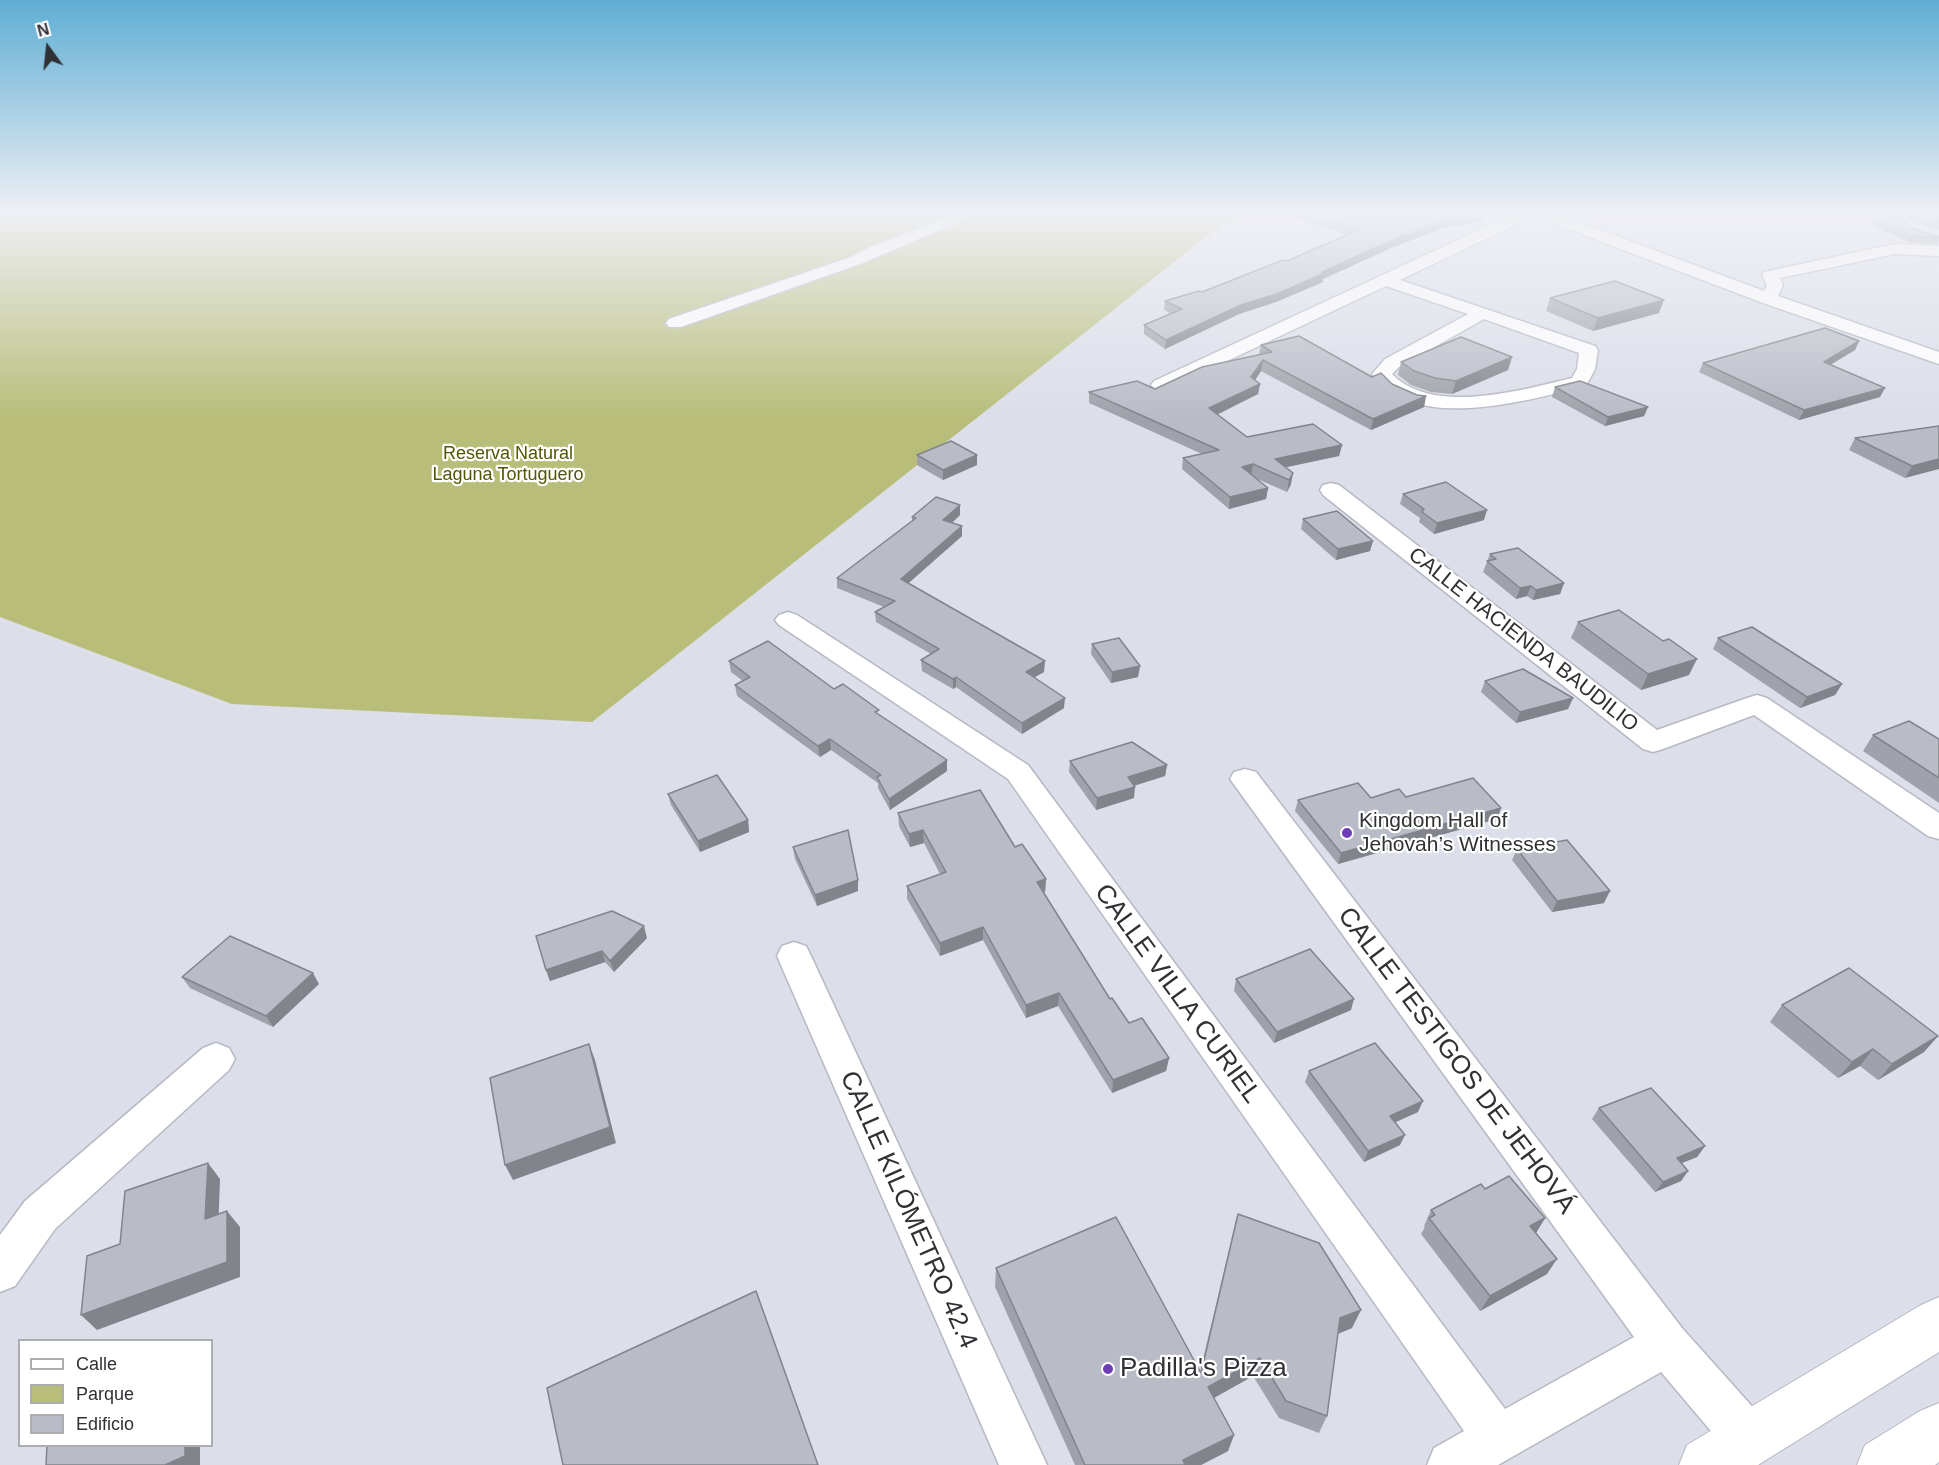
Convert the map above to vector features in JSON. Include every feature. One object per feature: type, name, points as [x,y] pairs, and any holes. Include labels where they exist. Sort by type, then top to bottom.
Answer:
[{"type":"main road","points":[[1728,1452],[1939,1323]]},
{"type":"main road","points":[[1885,1465],[1939,1430]]},
{"type":"street","points":[[675,323],[798,280]]},
{"type":"street","points":[[1161,385],[1384,280]]},
{"type":"street","points":[[1386,280],[1482,313],[1588,350],[1586,369],[1579,382],[1516,396],[1456,402],[1428,401],[1394,387],[1381,374],[1392,363],[1482,313]]},
{"type":"street","points":[[1719,280],[1939,357]]},
{"type":"street","points":[[1769,299],[1775,285],[1773,280]]},
{"type":"street","points":[[1800,284],[1814,280]]},
{"type":"street","points":[[1808,311],[1821,296]]},
{"type":"street","name":"CALLE HACIENDA BAUDILIO","points":[[1331,490],[1653,742],[1757,704],[1939,828]]},
{"type":"street","name":"CALLE VILLA CURIEL","points":[[788,620],[1018,772],[1498,1438]]},
{"type":"street","name":"CALLE TESTIGOS DE JEHOVÁ","points":[[1245,779],[1666,1344],[1728,1452]]},
{"type":"street","name":"CALLE KILÓMETRO 42.4","points":[[794,956],[1023,1465]]},
{"type":"street","points":[[0,1271],[40,1215],[216,1059]]},
{"type":"street","points":[[1451,1465],[1666,1344]]},
{"type":"green space","name":"Reserva Natural Laguna Tortuguero","points":[[0,280],[1151,280],[592,722],[232,704],[0,617]]},
{"type":"building","points":[[1231,280],[1308,280],[1277,294],[1241,305],[1166,340],[1144,325],[1182,309],[1165,301],[1202,292]]},
{"type":"building","points":[[1615,281],[1664,300],[1598,318],[1550,298]]},
{"type":"building","points":[[1825,328],[1859,341],[1824,362],[1885,388],[1804,410],[1703,363]]},
{"type":"building","points":[[1299,336],[1372,377],[1381,373],[1392,384],[1417,395],[1426,396],[1373,419],[1263,360],[1251,377],[1260,384],[1209,408],[1247,437],[1313,424],[1342,445],[1275,459],[1293,473],[1289,480],[1253,464],[1242,467],[1268,488],[1230,497],[1183,458],[1219,450],[1089,392],[1137,381],[1155,389],[1202,367],[1272,352],[1261,345]]},
{"type":"building","points":[[1461,337],[1512,357],[1456,381],[1435,378],[1414,371],[1401,362]]},
{"type":"building","points":[[1580,381],[1648,407],[1608,417],[1555,387]]},
{"type":"building","points":[[1939,426],[1939,459],[1912,466],[1855,438]]},
{"type":"building","points":[[951,441],[977,455],[943,470],[917,455]]},
{"type":"building","points":[[1446,482],[1487,510],[1437,523],[1422,512],[1424,509],[1403,494]]},
{"type":"building","points":[[936,497],[960,505],[943,520],[962,526],[901,579],[1045,661],[1026,672],[1065,698],[1022,723],[956,677],[953,679],[921,660],[939,649],[875,612],[895,601],[837,578],[916,518],[912,517]]},
{"type":"building","points":[[1337,511],[1373,541],[1338,549],[1303,519]]},
{"type":"building","points":[[1518,548],[1564,583],[1536,590],[1531,586],[1520,588],[1487,561],[1496,559],[1490,554]]},
{"type":"building","points":[[1619,610],[1663,641],[1669,639],[1697,659],[1648,674],[1578,622]]},
{"type":"building","points":[[1752,627],[1842,684],[1807,697],[1718,638]]},
{"type":"building","points":[[1119,638],[1140,666],[1112,672],[1092,644]]},
{"type":"building","points":[[768,641],[834,689],[843,684],[879,710],[875,712],[947,760],[889,799],[877,777],[881,775],[830,739],[818,746],[735,685],[750,677],[729,661]]},
{"type":"building","points":[[1523,669],[1573,698],[1520,712],[1485,681]]},
{"type":"building","points":[[1909,721],[1939,739],[1939,778],[1873,735]]},
{"type":"building","points":[[1132,742],[1167,765],[1128,777],[1135,787],[1097,798],[1070,761]]},
{"type":"building","points":[[717,775],[748,820],[698,841],[668,794]]},
{"type":"building","points":[[1473,778],[1501,808],[1341,853],[1298,800],[1358,783],[1371,798],[1399,789],[1406,797]]},
{"type":"building","points":[[980,790],[1015,847],[1022,844],[1046,879],[1037,882],[1110,999],[1112,998],[1129,1023],[1142,1018],[1169,1058],[1113,1080],[1059,993],[1026,1005],[983,927],[940,943],[907,886],[946,872],[923,830],[909,834],[898,813]]},
{"type":"building","points":[[848,830],[858,880],[815,895],[793,847]]},
{"type":"building","points":[[1567,840],[1610,891],[1557,901],[1517,849]]},
{"type":"building","points":[[612,911],[644,926],[610,961],[602,951],[546,970],[536,936]]},
{"type":"building","points":[[230,936],[313,973],[266,1016],[182,977]]},
{"type":"building","points":[[1310,949],[1354,999],[1277,1032],[1236,979]]},
{"type":"building","points":[[1849,968],[1938,1036],[1892,1064],[1873,1049],[1852,1062],[1782,1005]]},
{"type":"building","points":[[1375,1043],[1423,1101],[1390,1116],[1405,1135],[1368,1151],[1309,1071]]},
{"type":"building","points":[[589,1044],[610,1127],[505,1165],[490,1078]]},
{"type":"building","points":[[1651,1088],[1705,1146],[1677,1158],[1688,1171],[1663,1182],[1599,1108]]},
{"type":"building","points":[[208,1163],[205,1219],[227,1211],[227,1262],[81,1315],[87,1256],[120,1244],[125,1191]]},
{"type":"building","points":[[1509,1176],[1545,1218],[1530,1226],[1557,1259],[1490,1296],[1429,1218],[1435,1215],[1431,1210],[1481,1184],[1485,1189]]},
{"type":"building","points":[[1238,1214],[1319,1243],[1361,1310],[1340,1318],[1327,1416],[1286,1401],[1260,1358],[1208,1387],[1234,1435],[1183,1460],[1185,1465],[1085,1465],[996,1268],[1116,1217],[1201,1373]]},
{"type":"building","points":[[756,1291],[818,1465],[563,1465],[547,1388]]},
{"type":"building","points":[[47,1447],[185,1447],[185,1456],[165,1465],[46,1465]]},
{"type":"place","name":"Kingdom Hall of Jehovah’s Witnesses","points":[[1347,833]]},
{"type":"place","name":"Padilla's Pizza","points":[[1108,1369]]}]
